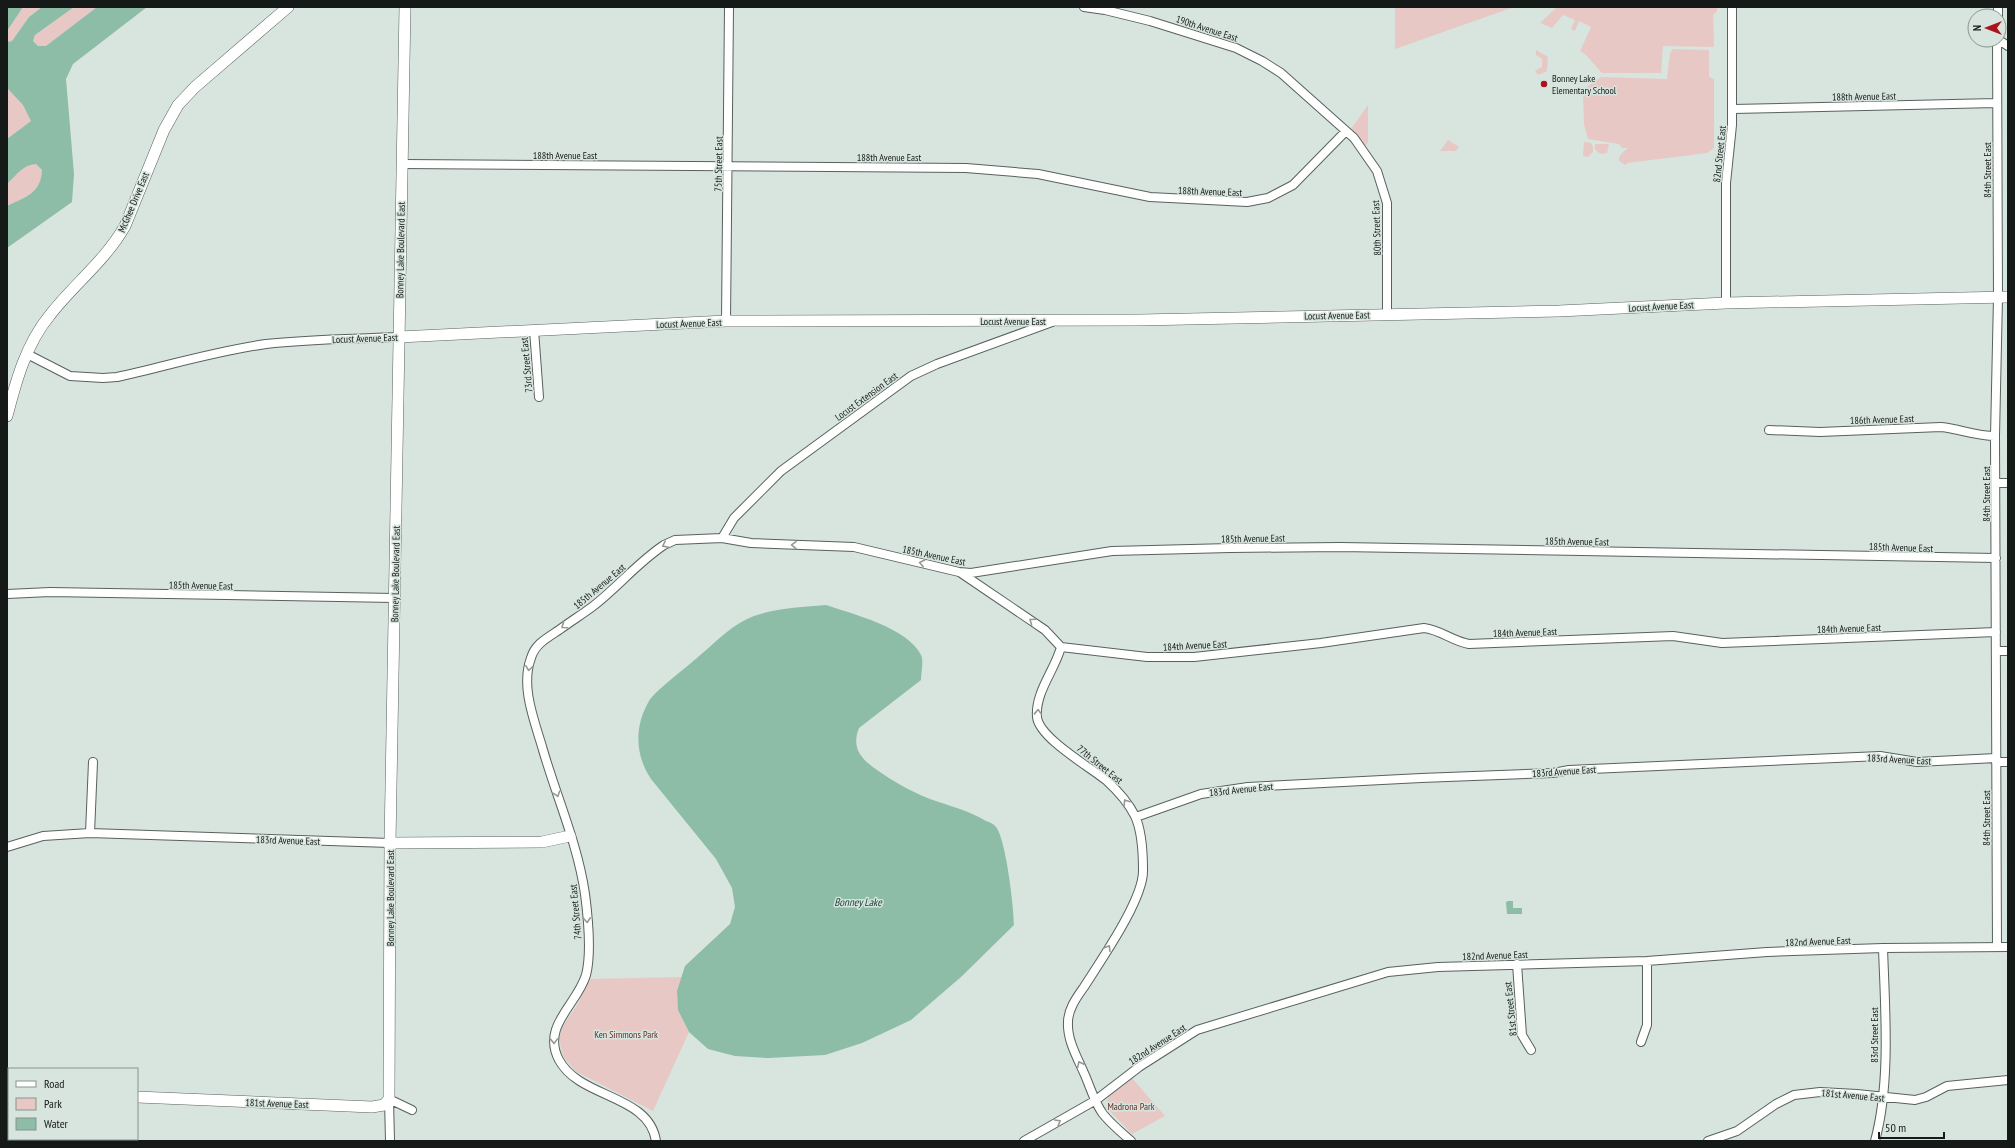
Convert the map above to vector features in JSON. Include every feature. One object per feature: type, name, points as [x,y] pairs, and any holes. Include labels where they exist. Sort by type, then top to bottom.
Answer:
[{"type":"street","name":"McGhee Drive East","points":[[7,416],[13,391],[27,354],[39,330],[49,316],[100,262],[118,238],[125,226],[164,130],[178,105],[195,87],[288,7]]},
{"type":"street","name":"Bonney Lake Boulevard East","points":[[390,1141],[390,843],[405,7]]},
{"type":"street","name":"75th Street East","points":[[726,321],[729,7]]},
{"type":"street","name":"190th Avenue East","points":[[1084,7],[1150,21],[1236,48],[1262,60],[1281,73],[1346,130]]},
{"type":"street","name":"82nd Street East","points":[[1726,303],[1726,183],[1733,109],[1732,7]]},
{"type":"street","name":"84th Street East","points":[[1997,947],[1995,436],[2003,297],[1996,103],[1998,48]]},
{"type":"street","name":"188th Avenue East","points":[[1733,109],[1996,103]]},
{"type":"street","name":"188th Avenue East","points":[[402,164],[991,169],[1038,174],[1150,197],[1247,202],[1268,198],[1293,185],[1346,130]]},
{"type":"street","name":"80th Street East","points":[[1346,130],[1354,138],[1376,171],[1387,203],[1387,314]]},
{"type":"street","name":"Locust Avenue East","points":[[27,354],[70,376],[103,378],[117,377],[212,354],[265,344],[320,340],[726,321],[1055,321],[1559,311],[1726,303],[2003,297]]},
{"type":"street","name":"Locust Extension East","points":[[722,538],[734,518],[781,471],[911,376],[937,364],[1055,321]]},
{"type":"street","name":"73rd Street East","points":[[534,330],[539,397]]},
{"type":"street","name":"186th Avenue East","points":[[1769,430],[1820,432],[1941,427],[1957,428],[1980,436],[1995,436]]},
{"type":"street","points":[[1996,483],[2008,483]]},
{"type":"street","name":"185th Avenue East","points":[[549,637],[592,607],[664,545],[675,540],[722,538],[751,543],[854,547],[960,572],[987,571],[1112,551],[1222,548],[1340,547],[1996,558]]},
{"type":"street","points":[[960,572],[1045,630],[1061,647]]},
{"type":"street","name":"185th Avenue East","points":[[7,594],[50,592],[394,598]]},
{"type":"street","name":"184th Avenue East","points":[[1061,647],[1147,657],[1194,657],[1306,645],[1424,628],[1438,631],[1453,640],[1469,644],[1673,636],[1722,643],[1996,632]]},
{"type":"street","name":"74th Street East","points":[[549,637],[535,649],[531,656],[528,671],[529,694],[538,732],[579,864],[587,915],[588,963],[586,974],[579,992],[566,1008],[555,1029],[555,1050],[559,1061],[570,1074],[587,1085],[637,1111],[647,1119],[651,1123],[656,1141]]},
{"type":"street","name":"77th Street East","points":[[1061,647],[1058,660],[1040,699],[1037,716],[1040,727],[1051,740],[1115,789],[1123,797],[1136,817],[1143,856],[1144,872],[1141,888],[1108,947],[1076,999],[1068,1018],[1068,1030],[1074,1052],[1102,1114],[1131,1141]]},
{"type":"street","points":[[1996,651],[2008,651]]},
{"type":"street","name":"183rd Avenue East","points":[[1136,817],[1200,794],[1248,787],[1553,773],[1568,770],[1880,756],[1917,762],[1996,760],[2008,762]]},
{"type":"street","points":[[90,833],[93,762]]},
{"type":"street","name":"183rd Avenue East","points":[[7,848],[43,836],[90,833],[390,843],[542,842],[570,836]]},
{"type":"street","name":"182nd Avenue East","points":[[1024,1141],[1096,1100],[1139,1066],[1197,1030],[1388,972],[1438,967],[1647,961],[1767,952],[1883,948],[2008,947]]},
{"type":"street","name":"83rd Street East","points":[[1875,1141],[1883,1097],[1883,948]]},
{"type":"street","points":[[1641,1042],[1648,1025],[1647,961]]},
{"type":"street","name":"81st Street East","points":[[1517,964],[1522,1035],[1531,1050]]},
{"type":"street","name":"181st Avenue East","points":[[1708,1141],[1737,1131],[1776,1104],[1794,1095],[1820,1092],[1915,1100],[1926,1097],[1947,1086],[2008,1080]]},
{"type":"street","name":"181st Avenue East","points":[[138,1097],[372,1106],[384,1105],[389,1100]]},
{"type":"street","points":[[389,1100],[412,1110]]},
{"type":"green space","points":[[23,7],[42,7],[29,17],[12,41],[7,42],[7,31]]},
{"type":"green space","points":[[74,7],[97,7],[46,46],[38,46],[33,41],[35,35]]},
{"type":"green space","points":[[1395,7],[1514,7],[1395,49]]},
{"type":"green space","points":[[1557,7],[1717,7],[1717,11],[1713,15],[1714,47],[1663,46],[1661,73],[1602,73],[1585,54],[1580,51],[1591,27],[1579,21],[1575,31],[1571,29],[1575,20],[1563,15],[1552,28],[1540,23]]},
{"type":"green space","points":[[1673,49],[1709,50],[1709,77],[1714,79],[1714,148],[1707,153],[1627,163],[1627,165],[1622,163],[1619,159],[1620,156],[1628,148],[1622,148],[1619,144],[1588,139],[1584,124],[1583,94],[1585,91],[1583,90],[1601,77],[1667,79],[1670,53]]},
{"type":"green space","points":[[1536,50],[1548,57],[1547,71],[1538,75],[1535,71],[1542,67],[1542,59],[1536,55]]},
{"type":"green space","points":[[7,88],[23,105],[31,121],[7,139]]},
{"type":"green space","points":[[1368,105],[1368,142],[1366,146],[1351,129]]},
{"type":"green space","points":[[1448,140],[1459,147],[1456,151],[1440,151]]},
{"type":"green space","points":[[1584,142],[1591,143],[1593,147],[1593,152],[1588,157],[1583,156]]},
{"type":"green space","points":[[1595,144],[1609,144],[1607,153],[1600,154],[1595,149]]},
{"type":"green space","points":[[30,164],[36,164],[42,170],[39,184],[26,197],[7,206],[7,184],[22,168]]},
{"type":"green space","name":"Ken Simmons Park","points":[[682,977],[677,999],[682,1017],[689,1032],[653,1111],[575,1071],[563,1056],[559,1039],[562,1027],[579,1002],[589,979]]},
{"type":"green space","name":"Madrona Park","points":[[1132,1078],[1165,1116],[1132,1134],[1107,1108],[1107,1103],[1108,1098],[1114,1090]]},
{"type":"water","points":[[7,7],[23,7],[7,31]]},
{"type":"water","points":[[42,7],[74,7],[35,35],[33,41],[38,46],[46,46],[97,7],[147,7],[73,64],[66,79],[74,174],[72,202],[7,248],[7,206],[26,197],[35,189],[39,184],[42,170],[36,164],[27,166],[7,184],[7,139],[31,121],[23,105],[7,88],[7,42],[12,41],[29,17]]},
{"type":"water","name":"Bonney Lake","points":[[826,605],[879,623],[904,637],[914,645],[921,655],[921,680],[859,728],[856,741],[857,747],[866,762],[902,786],[930,799],[972,814],[995,826],[1000,834],[1006,859],[1013,904],[1014,925],[961,977],[911,1020],[862,1043],[825,1055],[768,1058],[735,1056],[708,1049],[689,1032],[678,1010],[677,991],[685,966],[730,924],[735,907],[732,888],[716,859],[651,779],[646,770],[639,751],[638,741],[641,721],[649,701],[657,692],[724,634],[738,624],[746,619],[772,611]]},
{"type":"water","points":[[1513,901],[1513,908],[1522,908],[1522,914],[1507,914],[1506,902]]},
{"type":"place","name":"Bonney Lake Elementary School","points":[[1544,84]]}]
